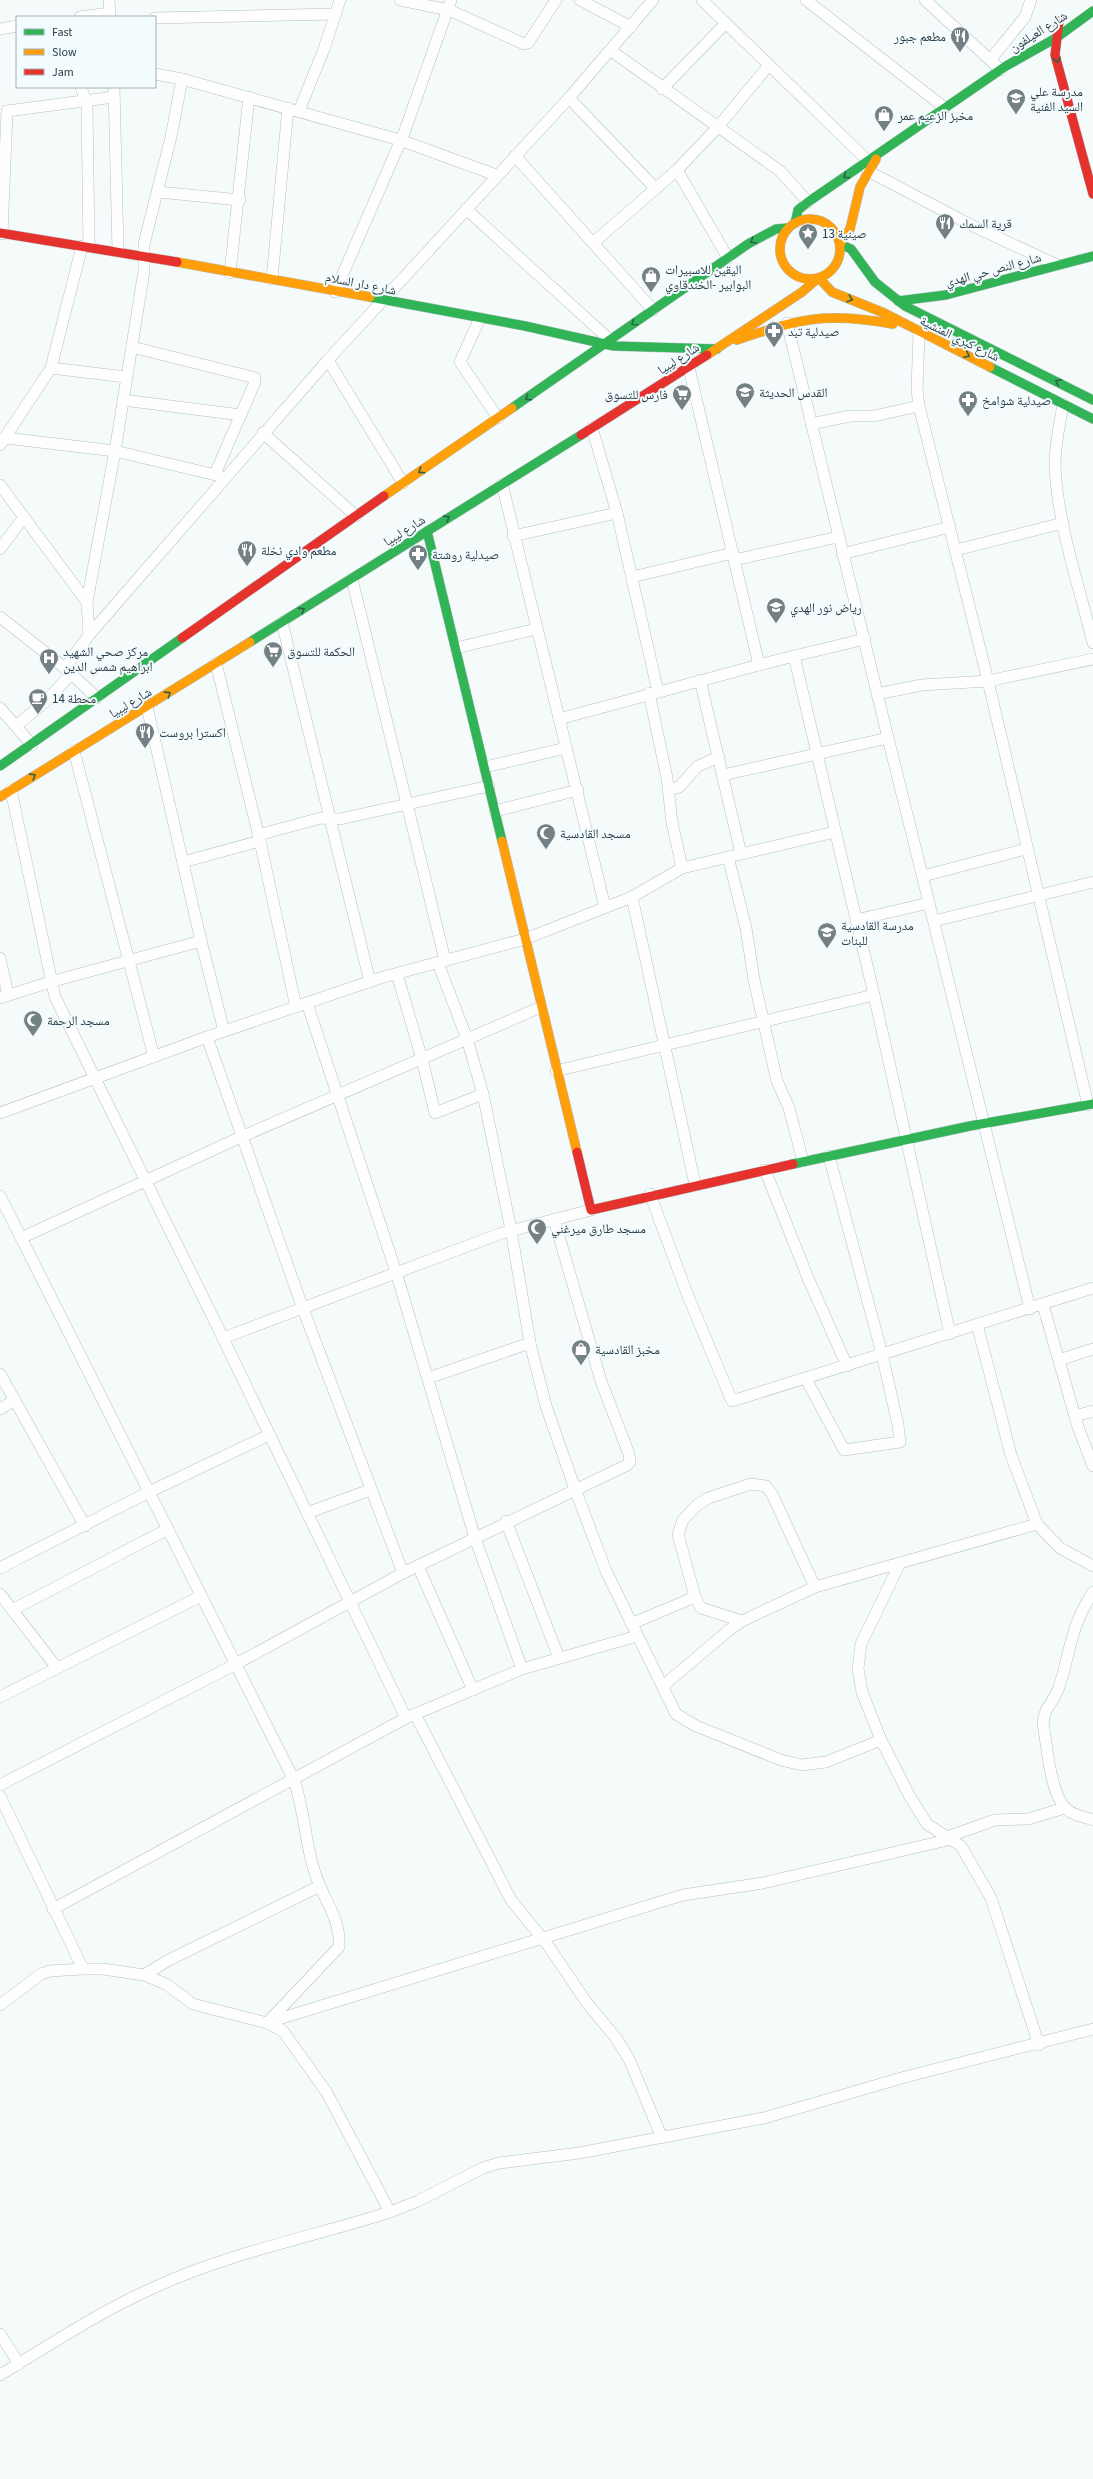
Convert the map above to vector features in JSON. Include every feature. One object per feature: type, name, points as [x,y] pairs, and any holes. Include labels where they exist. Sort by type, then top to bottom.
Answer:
[{"type":"main road","name":"شارع العيلفون","points":[[1003,68],[1056,38],[1093,11]]},
{"type":"main road","name":"شارع العيلفون","points":[[1003,68],[1062,19],[1056,38]]},
{"type":"main road","points":[[1056,38],[1055,55],[1093,194]]},
{"type":"main road","points":[[868,166],[857,193],[850,229],[840,244],[837,262],[830,272],[818,278],[800,278],[786,268],[782,260],[780,248],[784,235],[791,226],[798,210],[808,202],[868,166],[878,155],[1003,68]]},
{"type":"main road","points":[[791,226],[803,220],[822,222],[833,230],[840,244]]},
{"type":"main road","name":"شارع ليبيا","points":[[2,762],[32,745],[356,516],[728,258],[770,231],[791,226]]},
{"type":"main road","name":"شارع دار السلام","points":[[1,234],[118,251],[607,342],[719,347]]},
{"type":"main road","name":"شارع كبري المنشية","points":[[840,244],[851,249],[875,282],[898,301],[935,322],[1093,400]]},
{"type":"main road","name":"شارع النص حي الهدي","points":[[898,301],[946,295],[1093,256]]},
{"type":"main road","name":"شارع كبري المنشية","points":[[818,278],[832,292],[871,308],[1093,419]]},
{"type":"main road","name":"شارع ليبيا","points":[[0,797],[74,751],[148,708],[216,663],[689,368],[756,320],[802,292],[818,278]]},
{"type":"main road","points":[[719,347],[787,323],[811,318],[834,316],[906,326]]},
{"type":"main road","points":[[427,531],[485,767],[556,1071],[592,1210],[650,1194],[803,1161],[985,1123],[1090,1104]]},
{"type":"street","points":[[95,16],[110,15],[109,0]]},
{"type":"street","points":[[299,111],[340,0]]},
{"type":"street","points":[[400,0],[450,5],[524,44],[528,43],[556,0]]},
{"type":"street","points":[[580,0],[631,27]]},
{"type":"street","points":[[16,726],[46,701],[68,671],[90,635],[220,476],[263,433],[496,175],[568,98],[653,0]]},
{"type":"street","points":[[702,0],[769,65],[868,166],[973,226],[1056,265]]},
{"type":"street","points":[[806,0],[945,108]]},
{"type":"street","points":[[925,0],[1003,68]]},
{"type":"street","points":[[991,59],[1025,17],[1031,0]]},
{"type":"street","points":[[335,292],[400,140],[450,5]]},
{"type":"street","points":[[156,18],[336,14]]},
{"type":"street","points":[[662,89],[726,24]]},
{"type":"street","points":[[0,29],[16,26]]},
{"type":"street","points":[[610,50],[662,89],[780,171],[808,202]]},
{"type":"street","points":[[593,243],[677,170],[717,128],[769,65]]},
{"type":"street","points":[[156,74],[182,79],[249,97],[400,140],[496,175]]},
{"type":"street","points":[[90,635],[87,602],[115,451],[132,346],[144,270],[144,244],[158,192],[182,79]]},
{"type":"street","points":[[81,88],[86,101],[86,247],[50,368],[3,442],[115,451],[220,476]]},
{"type":"street","points":[[1,234],[7,111],[86,101],[114,92],[118,251]]},
{"type":"street","points":[[230,273],[240,200],[249,97]]},
{"type":"street","points":[[568,98],[656,189]]},
{"type":"street","points":[[272,280],[288,108]]},
{"type":"street","points":[[515,156],[653,310]]},
{"type":"street","points":[[677,170],[728,258]]},
{"type":"street","points":[[158,192],[240,200]]},
{"type":"street","points":[[466,209],[607,342]]},
{"type":"street","points":[[480,318],[460,362],[498,418]]},
{"type":"street","points":[[787,323],[842,554],[985,1123],[1030,1309]]},
{"type":"street","points":[[920,333],[917,389],[919,406],[956,550],[988,681],[1026,849],[1090,1104]]},
{"type":"street","points":[[132,346],[253,377],[255,382],[241,415],[220,476]]},
{"type":"street","points":[[328,360],[404,483]]},
{"type":"street","points":[[50,368],[126,377]]},
{"type":"street","points":[[689,368],[759,665]]},
{"type":"street","points":[[123,400],[241,415]]},
{"type":"street","points":[[1064,404],[1055,463],[1063,522],[1093,643]]},
{"type":"street","points":[[811,424],[850,416],[874,416],[919,406]]},
{"type":"street","points":[[592,428],[618,513],[632,577],[654,693],[669,790],[672,822],[682,868]]},
{"type":"street","points":[[263,433],[328,489],[356,516]]},
{"type":"street","points":[[502,484],[513,536],[566,748],[578,790],[605,907]]},
{"type":"street","points":[[0,485],[87,602]]},
{"type":"street","points":[[513,536],[618,513]]},
{"type":"street","points":[[0,549],[24,516]]},
{"type":"street","points":[[956,550],[1063,522]]},
{"type":"street","points":[[842,554],[950,527]]},
{"type":"street","points":[[632,577],[838,537]]},
{"type":"street","points":[[352,579],[407,806],[442,962],[468,1039],[483,1094],[511,1230],[530,1343],[546,1406],[606,1571],[676,1714],[685,1720],[781,1760],[813,1765],[881,1740]]},
{"type":"street","points":[[0,617],[68,671],[97,698]]},
{"type":"street","points":[[282,622],[370,982]]},
{"type":"street","points":[[456,648],[536,629]]},
{"type":"street","points":[[559,719],[700,680],[864,639]]},
{"type":"street","points":[[794,656],[874,995],[950,1334]]},
{"type":"street","points":[[877,694],[922,685],[988,681],[1093,659]]},
{"type":"street","points":[[216,663],[259,838],[296,1007]]},
{"type":"street","points":[[700,680],[741,854]]},
{"type":"street","points":[[0,708],[32,745]]},
{"type":"street","points":[[148,708],[201,941],[224,1031]]},
{"type":"street","points":[[723,775],[888,738]]},
{"type":"street","points":[[485,767],[566,748]]},
{"type":"street","points":[[74,751],[154,1057]]},
{"type":"street","points":[[669,790],[679,787],[698,766],[719,757]]},
{"type":"street","points":[[183,862],[322,818],[340,819],[407,806],[489,786]]},
{"type":"street","points":[[11,790],[50,982],[55,997],[223,1338],[306,1513],[350,1602],[410,1716],[478,1834],[500,1881],[511,1900],[541,1937],[578,1992],[616,2038],[629,2059],[662,2138]]},
{"type":"street","points":[[495,811],[578,790]]},
{"type":"street","points":[[0,1113],[96,1080],[207,1037],[370,982],[525,939],[632,897],[682,868],[835,832]]},
{"type":"street","points":[[923,876],[1026,849]]},
{"type":"street","points":[[728,857],[746,928],[762,1021],[777,1081],[789,1108],[803,1161]]},
{"type":"street","points":[[934,921],[1038,897],[1093,882]]},
{"type":"street","points":[[632,897],[695,1184]]},
{"type":"street","points":[[856,920],[929,903]]},
{"type":"street","points":[[0,958],[4,996],[201,941]]},
{"type":"street","points":[[397,974],[422,1058],[435,1113],[483,1094]]},
{"type":"street","points":[[556,1071],[874,995]]},
{"type":"street","points":[[307,1003],[396,1272],[475,1538],[522,1669]]},
{"type":"street","points":[[21,1238],[241,1137],[339,1096],[422,1058],[541,1007]]},
{"type":"street","points":[[207,1037],[241,1137],[303,1309],[370,1490],[403,1573]]},
{"type":"street","points":[[806,1379],[844,1450],[898,1444],[900,1440],[898,1425],[882,1354],[829,1156]]},
{"type":"street","points":[[765,1170],[808,1278],[847,1366]]},
{"type":"street","points":[[650,1194],[688,1296],[730,1398],[736,1401],[1093,1288]]},
{"type":"street","points":[[0,1198],[294,1780],[302,1808],[308,1848],[320,1886],[336,1918],[339,1947],[267,2023]]},
{"type":"street","points":[[223,1338],[511,1230],[592,1210]]},
{"type":"street","points":[[0,1785],[236,1664],[403,1573],[475,1538],[506,1521],[623,1467],[630,1462],[630,1458],[601,1381],[554,1219]]},
{"type":"street","points":[[1043,1305],[1075,1416],[1093,1464]]},
{"type":"street","points":[[977,1324],[1011,1455],[1037,1524],[1060,1548],[1093,1566]]},
{"type":"street","points":[[428,1378],[530,1343]]},
{"type":"street","points":[[1059,1360],[1093,1349]]},
{"type":"street","points":[[0,1374],[84,1526]]},
{"type":"street","points":[[0,1409],[15,1400]]},
{"type":"street","points":[[1075,1416],[1093,1411]]},
{"type":"street","points":[[0,1568],[149,1492],[269,1435]]},
{"type":"street","points":[[742,1621],[701,1608],[695,1597],[678,1534],[683,1520],[697,1505],[708,1498],[756,1484],[766,1486],[815,1587]]},
{"type":"street","points":[[306,1513],[370,1490]]},
{"type":"street","points":[[506,1521],[559,1658]]},
{"type":"street","points":[[663,1686],[709,1645],[742,1621],[815,1587],[1037,1524]]},
{"type":"street","points":[[12,1610],[168,1529]]},
{"type":"street","points":[[900,1563],[861,1644],[858,1657],[862,1692],[881,1740],[909,1795],[928,1824],[961,1846],[990,1898],[1039,2045]]},
{"type":"street","points":[[418,1566],[473,1690]]},
{"type":"street","points":[[1093,1592],[1074,1628],[1059,1688],[1043,1714],[1053,1781],[1065,1808],[1073,1813],[1093,1820]]},
{"type":"street","points":[[0,1594],[57,1668]]},
{"type":"street","points":[[0,1697],[201,1596]]},
{"type":"street","points":[[631,1624],[695,1597]]},
{"type":"street","points":[[53,1909],[410,1716],[522,1669],[637,1636]]},
{"type":"street","points":[[0,1796],[83,1969]]},
{"type":"street","points":[[267,2023],[541,1937],[683,1895],[770,1881],[949,1838],[995,1820],[1028,1819],[1065,1808]]},
{"type":"street","points":[[144,1975],[168,1960],[320,1886]]},
{"type":"street","points":[[0,2005],[41,1974],[83,1969],[103,1969],[144,1975],[166,1984],[193,2004],[267,2023],[282,2031],[290,2039],[323,2087],[390,2212]]},
{"type":"street","points":[[0,2375],[102,2314],[153,2288],[186,2274],[390,2212],[431,2195],[483,2168],[499,2163],[527,2161],[662,2138],[764,2118],[905,2077],[1039,2045],[1093,2029]]},
{"type":"street","points":[[0,2334],[19,2364]]},
{"type":"traffic: fast","points":[[795,223],[798,210],[808,202],[1006,66],[1056,38],[1093,11]]},
{"type":"traffic: fast","points":[[512,408],[748,244],[776,229],[788,228]]},
{"type":"traffic: fast","points":[[840,244],[851,249],[875,282],[905,306],[1093,400]]},
{"type":"traffic: fast","points":[[898,301],[946,295],[1093,256]]},
{"type":"traffic: fast","points":[[370,297],[525,326],[614,346],[717,349]]},
{"type":"traffic: fast","points":[[990,367],[1093,419]]},
{"type":"traffic: fast","points":[[250,642],[581,435]]},
{"type":"traffic: fast","points":[[427,531],[502,841]]},
{"type":"traffic: fast","points":[[0,766],[182,638]]},
{"type":"traffic: fast","points":[[793,1164],[970,1126],[1093,1104]]},
{"type":"traffic: slow","points":[[840,244],[850,229],[860,187],[876,159]]},
{"type":"traffic: slow","points":[[810,219],[827,224],[835,232],[840,249],[835,266],[827,274],[810,279],[793,274],[785,266],[780,249],[785,232],[793,224],[810,219]]},
{"type":"traffic: slow","points":[[177,262],[370,297]]},
{"type":"traffic: slow","points":[[819,278],[832,292],[884,313],[990,367]]},
{"type":"traffic: slow","points":[[707,355],[802,292],[817,279]]},
{"type":"traffic: slow","points":[[737,340],[797,322],[814,319],[849,318],[893,324]]},
{"type":"traffic: slow","points":[[384,496],[512,408]]},
{"type":"traffic: slow","points":[[0,797],[250,642]]},
{"type":"traffic: slow","points":[[502,841],[577,1152]]},
{"type":"traffic: jam","points":[[1059,21],[1055,55],[1093,194]]},
{"type":"traffic: jam","points":[[0,233],[177,262]]},
{"type":"traffic: jam","points":[[581,435],[707,355]]},
{"type":"traffic: jam","points":[[182,638],[384,496]]},
{"type":"traffic: jam","points":[[577,1152],[591,1210],[793,1164]]},
{"type":"place","name":"مطعم جبور","points":[[960,53]]},
{"type":"place","name":"مدرسة علي السيد الفنية","points":[[1016,115]]},
{"type":"place","name":"مخبز الزعيم عمر","points":[[884,132]]},
{"type":"place","name":"قرية السمك","points":[[945,240]]},
{"type":"place","name":"صينية 13","points":[[808,250]]},
{"type":"place","name":"اليقين للاسبيرات البوابير -الخندقاوي","points":[[651,293]]},
{"type":"place","name":"صيدلية تبد","points":[[774,348]]},
{"type":"place","name":"القدس الحديثة","points":[[745,409]]},
{"type":"place","name":"فارس للتسوق","points":[[682,411]]},
{"type":"place","name":"صيدلية شوامخ","points":[[968,417]]},
{"type":"place","name":"مطعم وادي نخلة","points":[[247,567]]},
{"type":"place","name":"صيدلية روشتة","points":[[418,571]]},
{"type":"place","name":"رياض نور الهدي","points":[[776,624]]},
{"type":"place","name":"الحكمة للتسوق","points":[[273,668]]},
{"type":"place","name":"مركز صحي الشهيد ابراهيم شمس الدين","points":[[49,675]]},
{"type":"place","name":"محطة 14","points":[[38,715]]},
{"type":"place","name":"اكسترا بروست","points":[[145,749]]},
{"type":"place","name":"مسجد القادسية","points":[[546,850]]},
{"type":"place","name":"مدرسة القادسية للبنات","points":[[827,949]]},
{"type":"place","name":"مسجد الرحمة","points":[[33,1037]]},
{"type":"place","name":"مسجد طارق ميرغني","points":[[537,1245]]},
{"type":"place","name":"مخبز القادسية","points":[[581,1366]]}]
